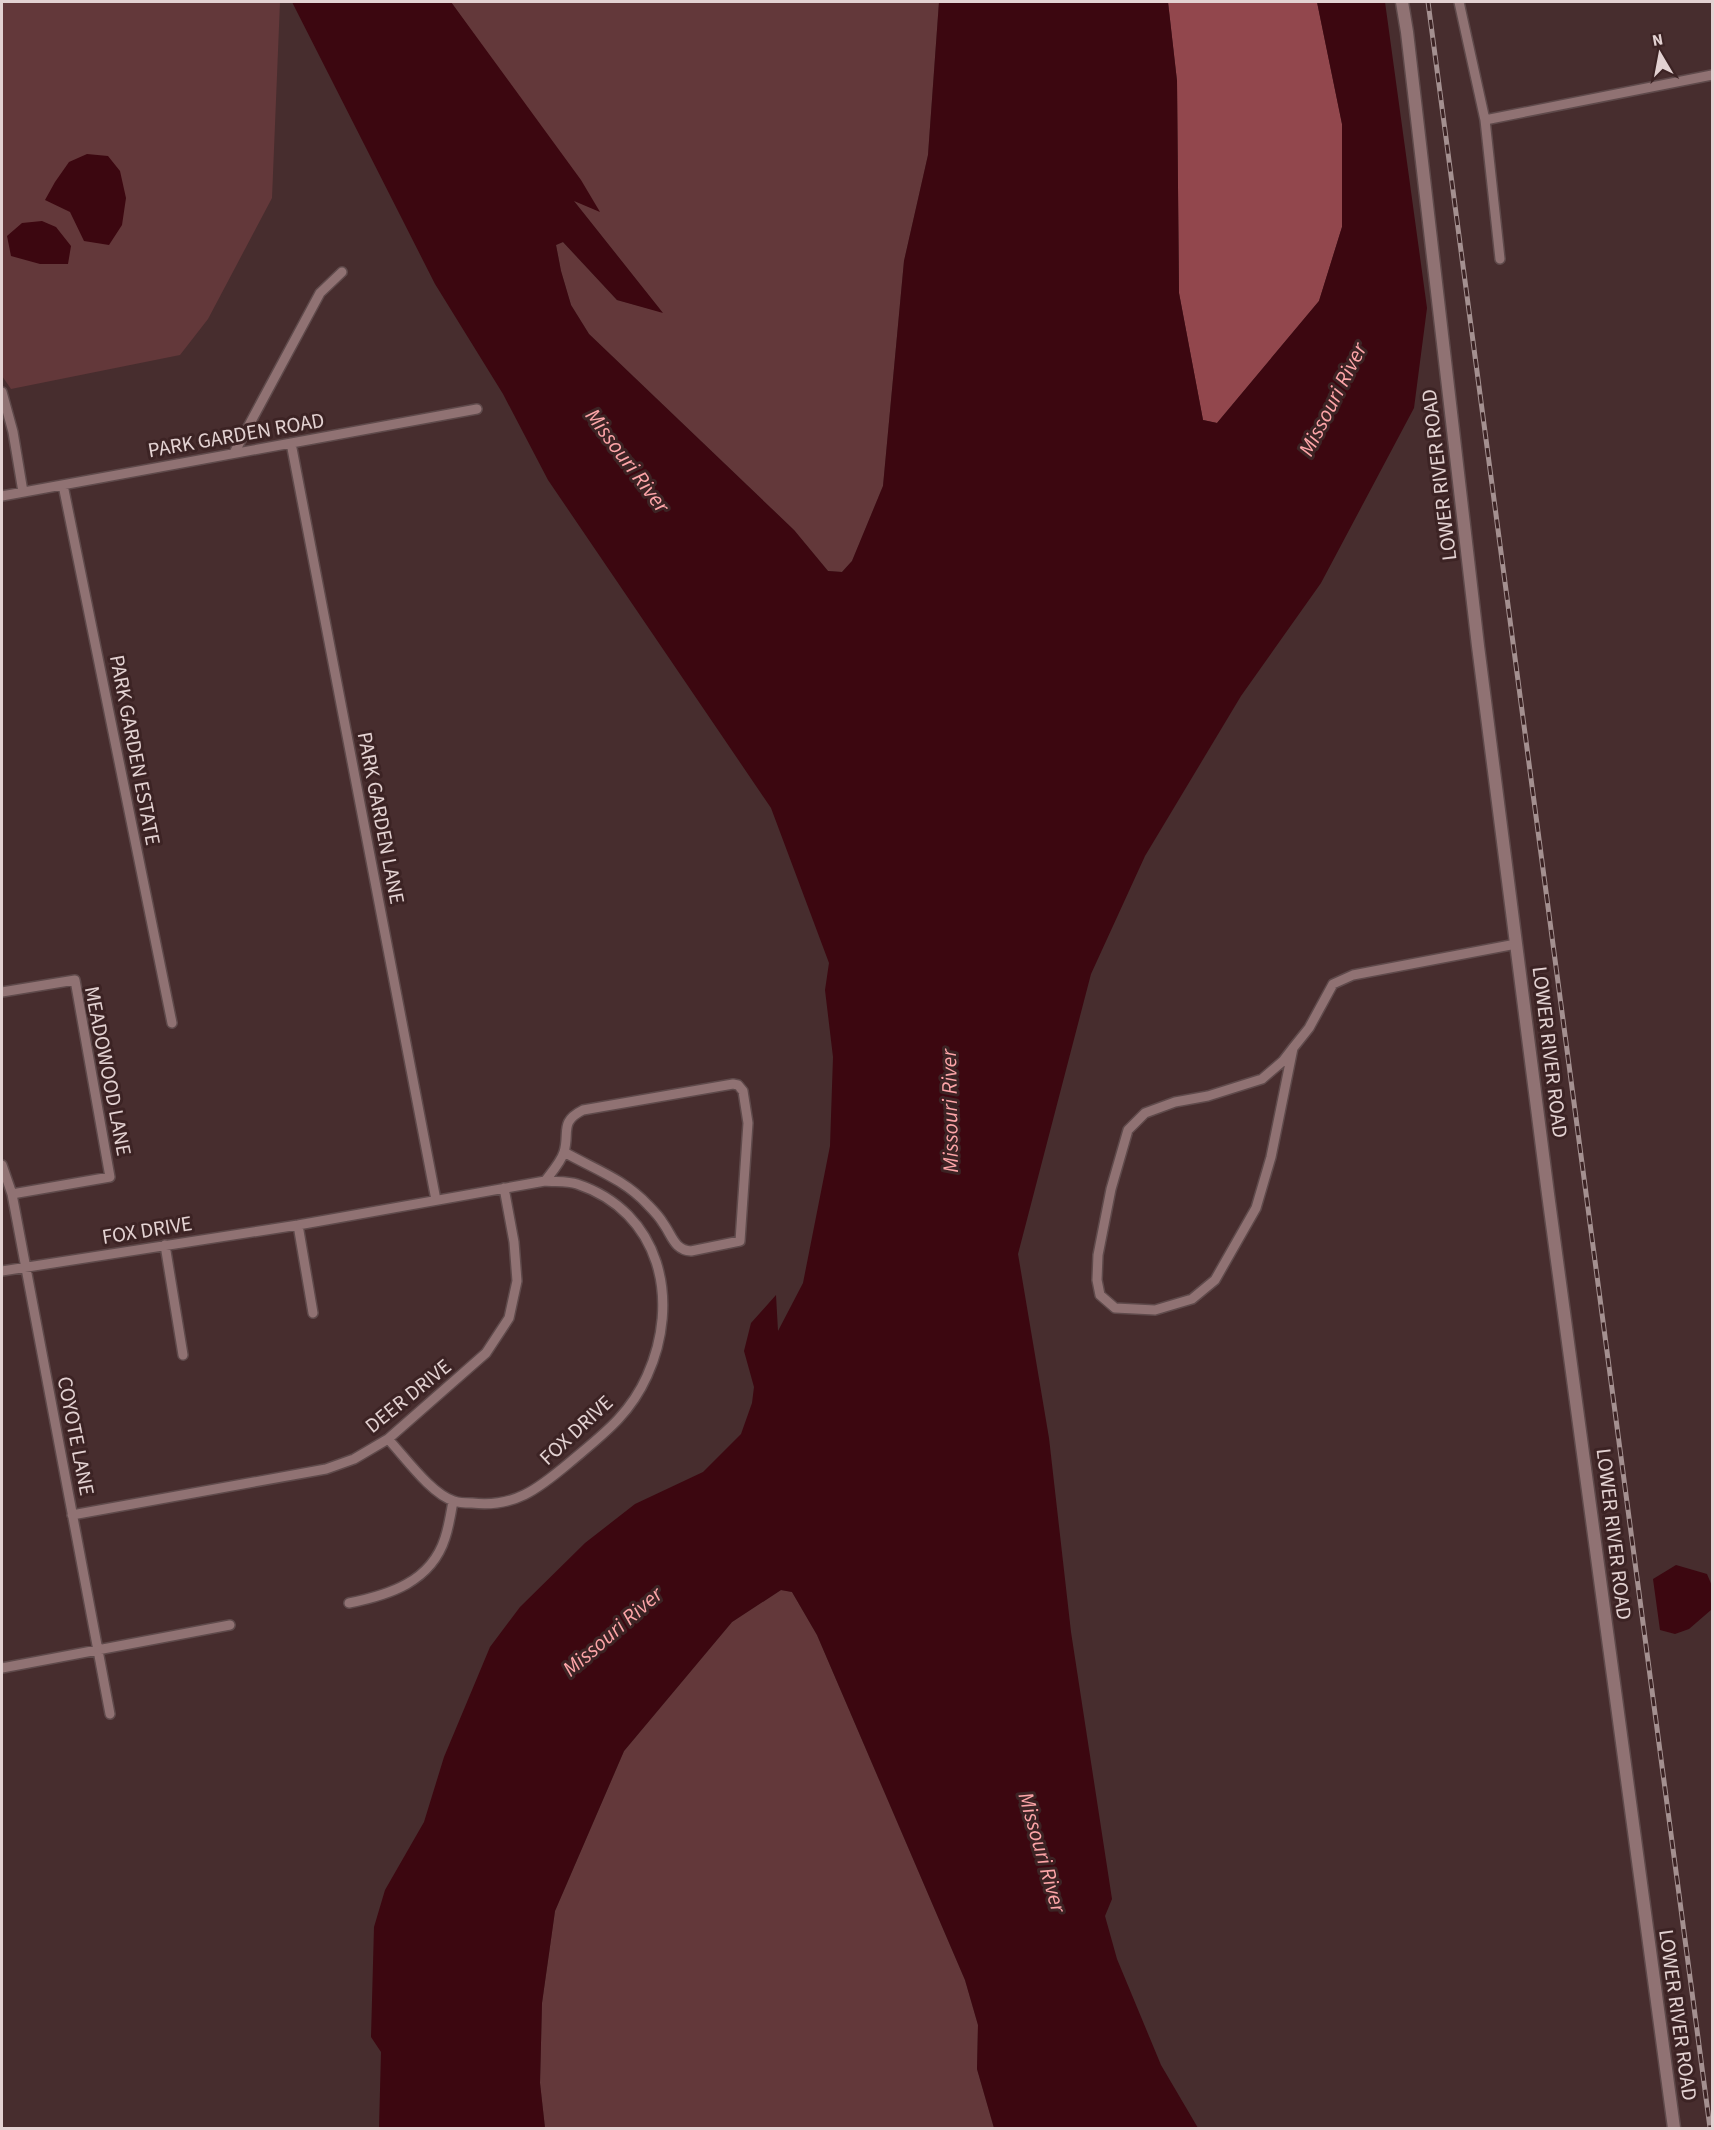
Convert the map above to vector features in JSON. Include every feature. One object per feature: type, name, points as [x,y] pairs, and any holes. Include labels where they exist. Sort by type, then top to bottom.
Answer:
[{"type":"street","name":"LOWER RIVER ROAD","points":[[1402,2],[1516,944],[1629,1806],[1674,2128]]},
{"type":"street","points":[[1459,2],[1485,120],[1500,259]]},
{"type":"street","points":[[1485,120],[1713,75]]},
{"type":"street","points":[[234,453],[320,293],[342,272]]},
{"type":"street","points":[[2,392],[13,432],[23,492]]},
{"type":"street","name":"PARK GARDEN ROAD","points":[[2,496],[477,409]]},
{"type":"street","name":"PARK GARDEN LANE","points":[[291,443],[436,1200]]},
{"type":"street","name":"PARK GARDEN ESTATE","points":[[63,485],[172,1023]]},
{"type":"street","name":"LOWER RIVER ROAD","points":[[1293,1048],[1271,1157],[1256,1208],[1215,1280],[1192,1299],[1155,1310],[1115,1308],[1100,1295],[1097,1280],[1098,1256],[1111,1190],[1128,1130],[1145,1113],[1175,1102],[1208,1096],[1262,1079],[1283,1061],[1293,1048],[1309,1028],[1333,984],[1353,975],[1516,944]]},
{"type":"street","name":"MEADOWOOD LANE","points":[[2,992],[75,980],[110,1177],[12,1194]]},
{"type":"street","points":[[545,1181],[564,1152],[567,1122],[583,1110],[738,1085],[743,1091],[748,1123],[740,1241],[684,1251],[672,1239],[663,1222],[628,1185],[564,1152]]},
{"type":"street","name":"COYOTE LANE","points":[[2,1166],[12,1194],[110,1714]]},
{"type":"street","name":"FOX DRIVE","points":[[2,1271],[298,1225],[545,1181],[575,1184],[597,1193],[625,1211],[645,1235],[655,1257],[662,1282],[663,1310],[658,1346],[647,1376],[620,1420],[541,1486],[513,1501],[487,1505],[453,1501]]},
{"type":"street","name":"DEER DRIVE","points":[[72,1515],[326,1469],[354,1459],[388,1439],[486,1353],[509,1318],[517,1281],[514,1242],[504,1188]]},
{"type":"street","points":[[298,1225],[313,1313]]},
{"type":"street","points":[[165,1245],[183,1355]]},
{"type":"street","points":[[349,1604],[379,1597],[409,1585],[432,1563],[445,1540],[453,1501],[434,1488],[388,1439]]},
{"type":"street","points":[[2,1668],[230,1625]]},
{"type":"shaded area","points":[[2,2],[280,2],[272,198],[208,319],[180,355],[11,389],[2,376]]},
{"type":"shaded area","points":[[451,2],[939,2],[928,155],[904,261],[883,486],[852,561],[842,572],[828,571],[794,530],[589,334],[571,305],[561,271],[556,245],[563,242],[617,300],[662,312],[573,200],[599,211]]},
{"type":"shaded area","points":[[1168,2],[1317,2],[1342,124],[1342,227],[1319,301],[1217,423],[1203,420],[1179,293],[1177,81]]},
{"type":"shaded area","points":[[781,1590],[792,1592],[817,1635],[965,1980],[978,2025],[977,2069],[994,2128],[545,2128],[540,2083],[542,2003],[555,1911],[624,1751],[732,1622]]},
{"type":"water","name":"Missouri River","points":[[292,2],[451,2],[581,180],[600,212],[574,201],[663,313],[617,300],[563,242],[556,245],[561,271],[571,305],[589,334],[794,530],[828,571],[842,572],[852,561],[883,486],[904,261],[928,155],[939,2],[1168,2],[1177,81],[1179,293],[1203,420],[1217,423],[1319,301],[1342,227],[1342,124],[1317,2],[1385,2],[1427,308],[1414,408],[1321,583],[1241,696],[1145,856],[1091,974],[1018,1254],[1049,1438],[1071,1632],[1112,1899],[1105,1916],[1117,1959],[1161,2065],[1198,2128],[994,2128],[977,2069],[978,2025],[965,1980],[817,1635],[792,1592],[781,1590],[732,1622],[624,1751],[555,1911],[542,2003],[540,2083],[545,2128],[379,2128],[381,2052],[371,2037],[374,1927],[385,1890],[424,1822],[444,1757],[490,1647],[520,1607],[585,1543],[635,1504],[703,1472],[741,1434],[752,1403],[754,1387],[744,1351],[751,1323],[776,1295],[778,1331],[803,1283],[830,1146],[833,1057],[825,990],[829,963],[771,808],[548,480],[503,394],[435,284]]},
{"type":"water","points":[[87,154],[108,156],[120,171],[126,198],[122,225],[109,245],[84,241],[70,212],[45,200],[69,162]]},
{"type":"water","points":[[42,221],[56,227],[71,246],[68,264],[40,264],[11,256],[7,236],[22,223]]},
{"type":"water","points":[[1676,1565],[1707,1574],[1712,1586],[1711,1610],[1689,1629],[1675,1634],[1660,1630],[1653,1579]]},
{"type":"railway","points":[[1428,2],[1710,2128]]}]
